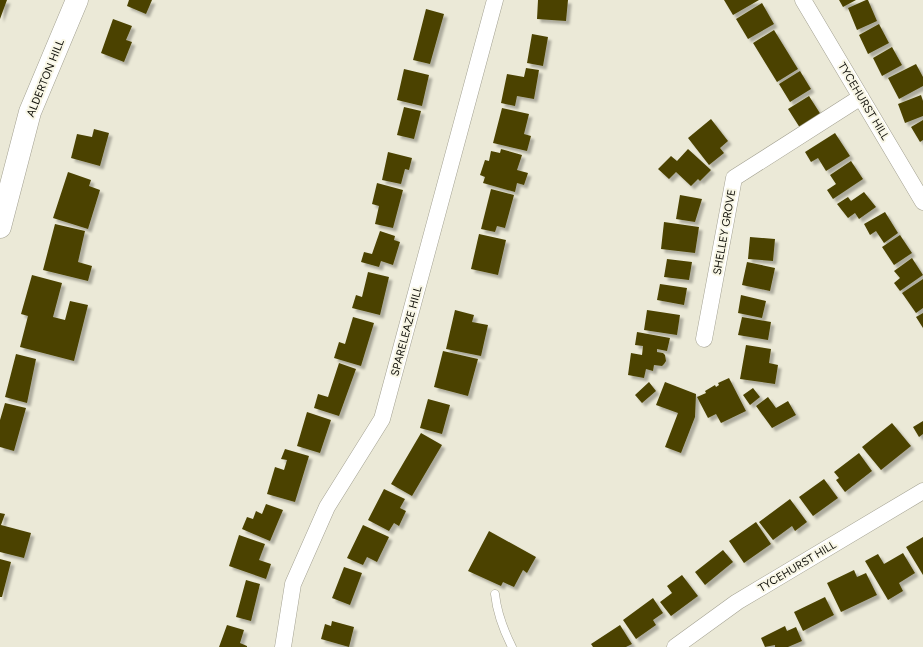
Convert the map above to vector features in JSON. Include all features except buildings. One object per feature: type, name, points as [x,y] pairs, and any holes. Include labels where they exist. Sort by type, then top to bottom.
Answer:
[{"type":"street","name":"ALDERTON HILL","points":[[0,227],[30,112],[77,0]]},
{"type":"street","name":"SPARELEAZE HILL","points":[[283,647],[293,584],[327,507],[382,419],[495,0]]},
{"type":"street","name":"TYCEHURST HILL","points":[[803,0],[923,202]]},
{"type":"street","name":"SHELLEY GROVE","points":[[704,339],[734,178],[861,97]]},
{"type":"street","name":"TYCEHURST HILL","points":[[676,647],[737,602],[923,491]]},
{"type":"lane","points":[[495,594],[497,606],[512,647]]}]
